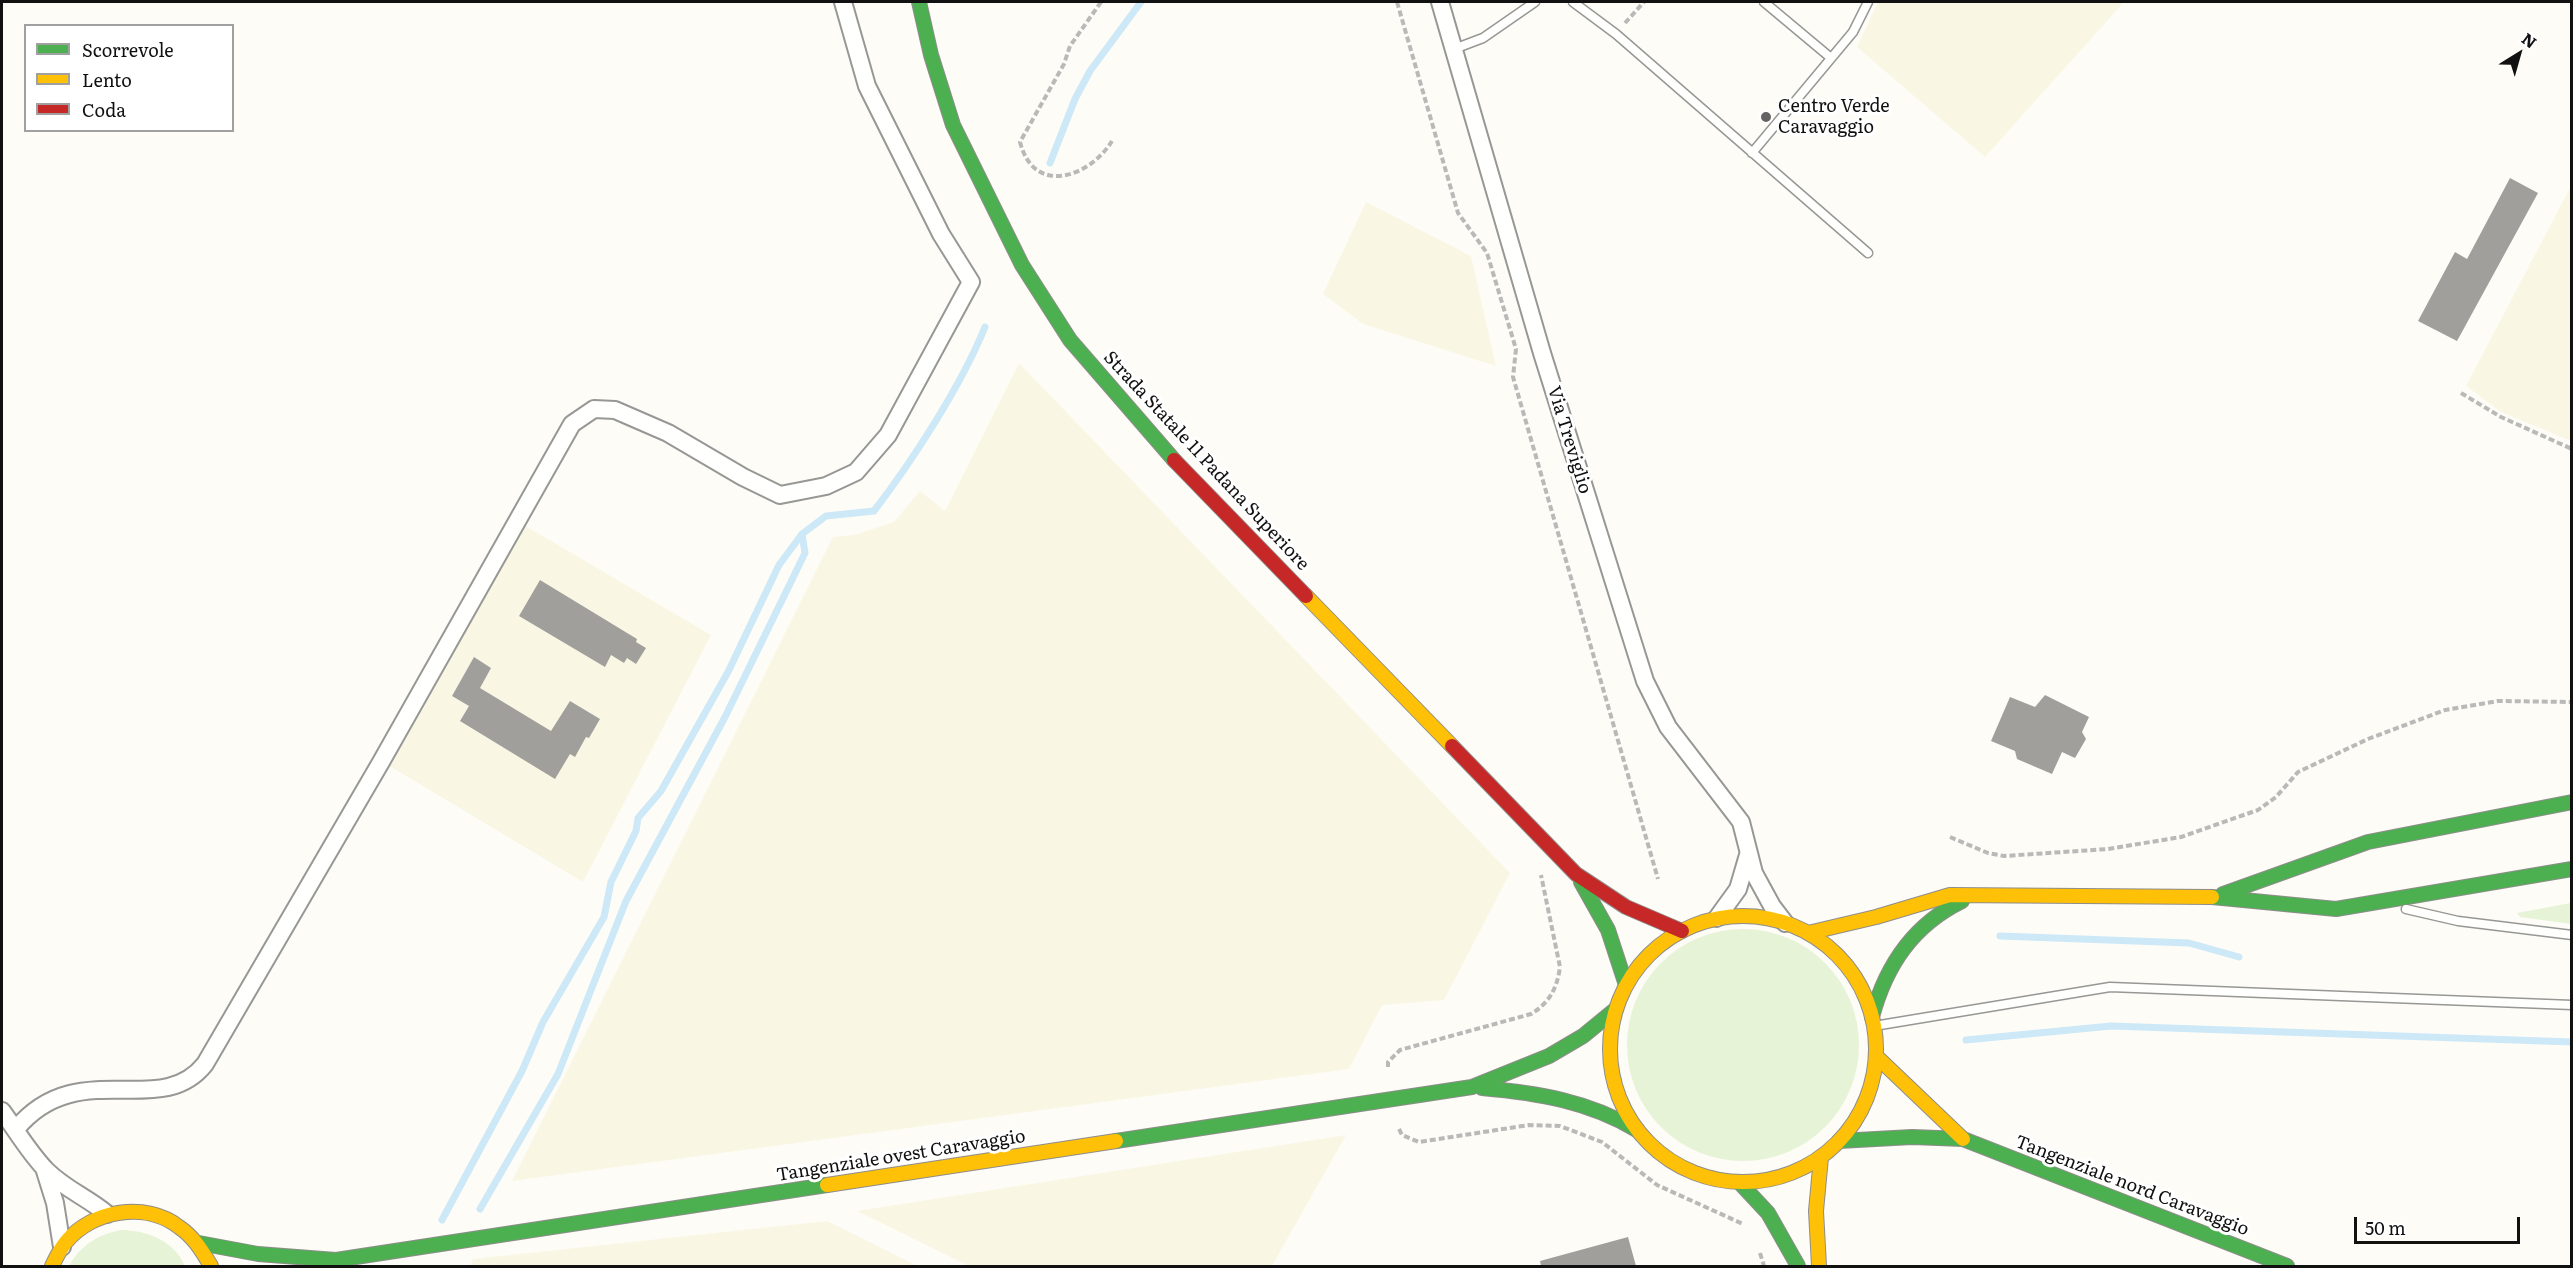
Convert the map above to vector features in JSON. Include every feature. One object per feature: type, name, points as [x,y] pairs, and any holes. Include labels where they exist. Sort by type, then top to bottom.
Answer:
[{"type":"main road","name":"Strada Statale 11 Padana Superiore","points":[[919,2],[931,55],[953,125],[1022,265],[1070,340],[1173,459],[1576,874],[1623,906],[1653,922],[1682,931]]},
{"type":"main road","points":[[2213,897],[2368,842],[2571,802]]},
{"type":"main road","points":[[1808,933],[1876,917],[1950,895],[2213,897],[2336,909],[2571,869]]},
{"type":"main road","name":"Strada Statale 11 Padana Superiore","points":[[1576,874],[1608,930],[1626,985]]},
{"type":"main road","points":[[1873,1021],[1883,979],[1904,946],[1936,915],[1976,895]]},
{"type":"main road","points":[[1751,916],[1785,923],[1808,933],[1836,955],[1858,983],[1873,1021],[1876,1056],[1869,1093],[1861,1110],[1839,1141],[1821,1157],[1787,1174],[1740,1183],[1718,1180],[1680,1166],[1665,1157],[1639,1132],[1620,1101],[1611,1065],[1611,1028],[1626,985],[1644,959],[1682,931],[1717,918],[1751,916]]},
{"type":"main road","name":"Tangenziale ovest Caravaggio","points":[[319,1266],[336,1260],[1472,1087],[1510,1074],[1555,1054],[1587,1035],[1616,1009]]},
{"type":"main road","name":"Tangenziale nord Caravaggio","points":[[1876,1056],[1963,1139]]},
{"type":"main road","name":"Tangenziale ovest Caravaggio","points":[[1472,1087],[1569,1099],[1597,1108],[1639,1132]]},
{"type":"main road","name":"Tangenziale nord Caravaggio","points":[[1839,1141],[1912,1137],[1963,1139],[2287,1266]]},
{"type":"main road","points":[[1819,1266],[1816,1211],[1821,1157]]},
{"type":"main road","points":[[1740,1183],[1768,1213],[1798,1266]]},
{"type":"main road","points":[[52,1266],[62,1247],[80,1228],[107,1214],[130,1211],[152,1213],[178,1224],[199,1243],[212,1266]]},
{"type":"main road","name":"Tangenziale ovest Caravaggio","points":[[199,1243],[267,1256],[336,1260]]},
{"type":"street","points":[[16,1129],[32,1110],[65,1094],[93,1090],[159,1089],[185,1083],[199,1071],[381,762],[572,424],[594,409],[615,410],[668,433],[743,477],[780,495],[826,486],[856,472],[888,435],[970,282],[941,234],[867,86],[843,2]]},
{"type":"street","name":"Via Treviglio","points":[[1442,2],[1542,353],[1645,681],[1668,727],[1733,808],[1747,838],[1748,854],[1762,890],[1785,923]]},
{"type":"street","name":"Via Treviglio","points":[[1717,918],[1738,889],[1748,854]]},
{"type":"street","points":[[2,1111],[45,1170],[68,1189],[93,1202],[107,1214]]},
{"type":"street","points":[[45,1170],[55,1203],[62,1247]]},
{"type":"lane","points":[[1454,49],[1483,38],[1535,2]]},
{"type":"lane","points":[[1573,2],[1602,22],[1868,254]]},
{"type":"lane","points":[[1764,2],[1831,58]]},
{"type":"lane","points":[[1752,153],[1853,33],[1868,2]]},
{"type":"lane","points":[[2380,902],[2458,921],[2571,935]]},
{"type":"lane","points":[[1873,1021],[2110,987],[2571,1005]]},
{"type":"path","points":[[1101,2],[1070,46],[1064,64],[1020,142],[1032,165],[1039,171],[1058,177],[1085,169],[1096,162],[1113,141]]},
{"type":"path","points":[[1397,2],[1458,213],[1487,253],[1516,350],[1513,377],[1658,879]]},
{"type":"path","points":[[2461,393],[2517,425],[2571,449]]},
{"type":"path","points":[[1950,837],[1988,853],[2004,856],[2108,849],[2181,837],[2258,810],[2276,796],[2298,772],[2368,739],[2445,710],[2498,700],[2571,702]]},
{"type":"path","points":[[1388,1067],[1388,1062],[1400,1050],[1530,1014],[1548,1000],[1558,980],[1560,967],[1541,874]]},
{"type":"path","points":[[1400,1129],[1402,1135],[1419,1142],[1529,1125],[1549,1124],[1566,1128],[1602,1142],[1657,1185],[1738,1221],[1749,1229]]},
{"type":"path","points":[[1758,1244],[1764,1266]]},
{"type":"shaded area","points":[[1878,2],[2124,2],[1985,157],[1857,47]]},
{"type":"shaded area","points":[[2571,186],[2571,441],[2501,412],[2466,386]]},
{"type":"shaded area","points":[[1366,202],[1471,256],[1496,366],[1363,324],[1323,294]]},
{"type":"shaded area","points":[[1019,363],[1510,873],[1444,1000],[1382,1005],[1349,1069],[512,1181],[833,537],[854,535],[894,522],[920,491],[945,511]]},
{"type":"shaded area","points":[[524,525],[711,635],[583,882],[388,765]]},
{"type":"shaded area","points":[[1346,1135],[1272,1266],[969,1266],[857,1211]]},
{"type":"shaded area","points":[[827,1221],[917,1266],[470,1266],[473,1259]]},
{"type":"green space","points":[[2571,903],[2571,924],[2520,917],[2517,913]]},
{"type":"green space","points":[[1743,929],[1766,931],[1798,943],[1817,955],[1833,971],[1854,1011],[1859,1045],[1857,1068],[1845,1100],[1833,1119],[1817,1135],[1777,1156],[1743,1161],[1720,1159],[1688,1147],[1669,1135],[1653,1119],[1632,1079],[1627,1045],[1629,1022],[1641,990],[1653,971],[1669,955],[1709,934]]},
{"type":"green space","points":[[122,1230],[151,1235],[160,1239],[174,1250],[185,1266],[69,1266],[85,1246],[105,1234]]},
{"type":"building","points":[[2510,178],[2538,193],[2457,341],[2418,321],[2455,252],[2467,259]]},
{"type":"building","points":[[540,580],[637,639],[636,642],[646,648],[636,664],[627,658],[624,663],[611,655],[605,667],[519,616]]},
{"type":"building","points":[[474,657],[491,668],[480,688],[551,731],[570,701],[600,719],[589,738],[586,737],[575,757],[570,754],[555,779],[460,721],[469,706],[452,696]]},
{"type":"building","points":[[2045,695],[2089,717],[2082,732],[2086,739],[2075,758],[2062,752],[2052,774],[2017,759],[2015,751],[1991,741],[2010,697],[2035,707]]},
{"type":"building","points":[[1628,1237],[1636,1266],[1541,1266],[1540,1261]]},
{"type":"waterway","points":[[1050,163],[1075,99],[1090,71],[1141,2]]},
{"type":"waterway","points":[[480,1209],[558,1074],[626,901],[725,717],[805,553],[802,534],[826,516],[874,511],[950,398],[985,327]]},
{"type":"waterway","points":[[442,1220],[522,1071],[543,1022],[604,917],[611,882],[636,831],[638,818],[661,791],[728,672],[779,565],[802,534]]},
{"type":"waterway","points":[[2000,936],[2189,943],[2239,957]]},
{"type":"waterway","points":[[1966,1040],[2111,1026],[2572,1042]]},
{"type":"traffic: fast","points":[[919,2],[931,55],[953,125],[1022,265],[1070,340],[1174,460]]},
{"type":"traffic: fast","points":[[2223,894],[2368,842],[2572,802]]},
{"type":"traffic: fast","points":[[2212,897],[2336,909],[2572,869]]},
{"type":"traffic: fast","points":[[1581,882],[1608,930],[1626,985]]},
{"type":"traffic: fast","points":[[1872,1017],[1885,980],[1904,948],[1929,922],[1962,901]]},
{"type":"traffic: fast","points":[[1116,1141],[1472,1087],[1549,1056],[1583,1036],[1616,1009]]},
{"type":"traffic: fast","points":[[1482,1088],[1543,1096],[1581,1105],[1637,1130]]},
{"type":"traffic: fast","points":[[1839,1141],[1912,1137],[1963,1139],[2287,1266]]},
{"type":"traffic: fast","points":[[1740,1183],[1768,1213],[1798,1266]]},
{"type":"traffic: fast","points":[[199,1243],[258,1254],[336,1260],[827,1185]]},
{"type":"traffic: slow","points":[[1306,596],[1452,746]]},
{"type":"traffic: slow","points":[[1808,933],[1876,917],[1950,895],[2212,897]]},
{"type":"traffic: slow","points":[[1743,916],[1769,919],[1794,926],[1817,939],[1837,955],[1853,975],[1866,998],[1873,1023],[1876,1049],[1873,1075],[1866,1100],[1853,1123],[1837,1143],[1817,1159],[1794,1172],[1769,1179],[1743,1182],[1717,1179],[1692,1172],[1669,1159],[1649,1143],[1633,1123],[1620,1100],[1613,1075],[1610,1049],[1613,1023],[1620,998],[1633,975],[1649,955],[1669,939],[1692,926],[1717,919],[1743,916]]},
{"type":"traffic: slow","points":[[1876,1056],[1963,1139]]},
{"type":"traffic: slow","points":[[827,1185],[1116,1141]]},
{"type":"traffic: slow","points":[[1819,1266],[1816,1211],[1821,1157]]},
{"type":"traffic: slow","points":[[52,1266],[66,1242],[90,1222],[104,1216],[136,1212],[166,1219],[179,1227],[193,1240],[211,1266]]},
{"type":"traffic: jam","points":[[1174,460],[1306,596]]},
{"type":"traffic: jam","points":[[1452,746],[1576,874],[1626,907],[1682,931]]},
{"type":"place","name":"Centro Verde Caravaggio","points":[[1766,117]]}]
